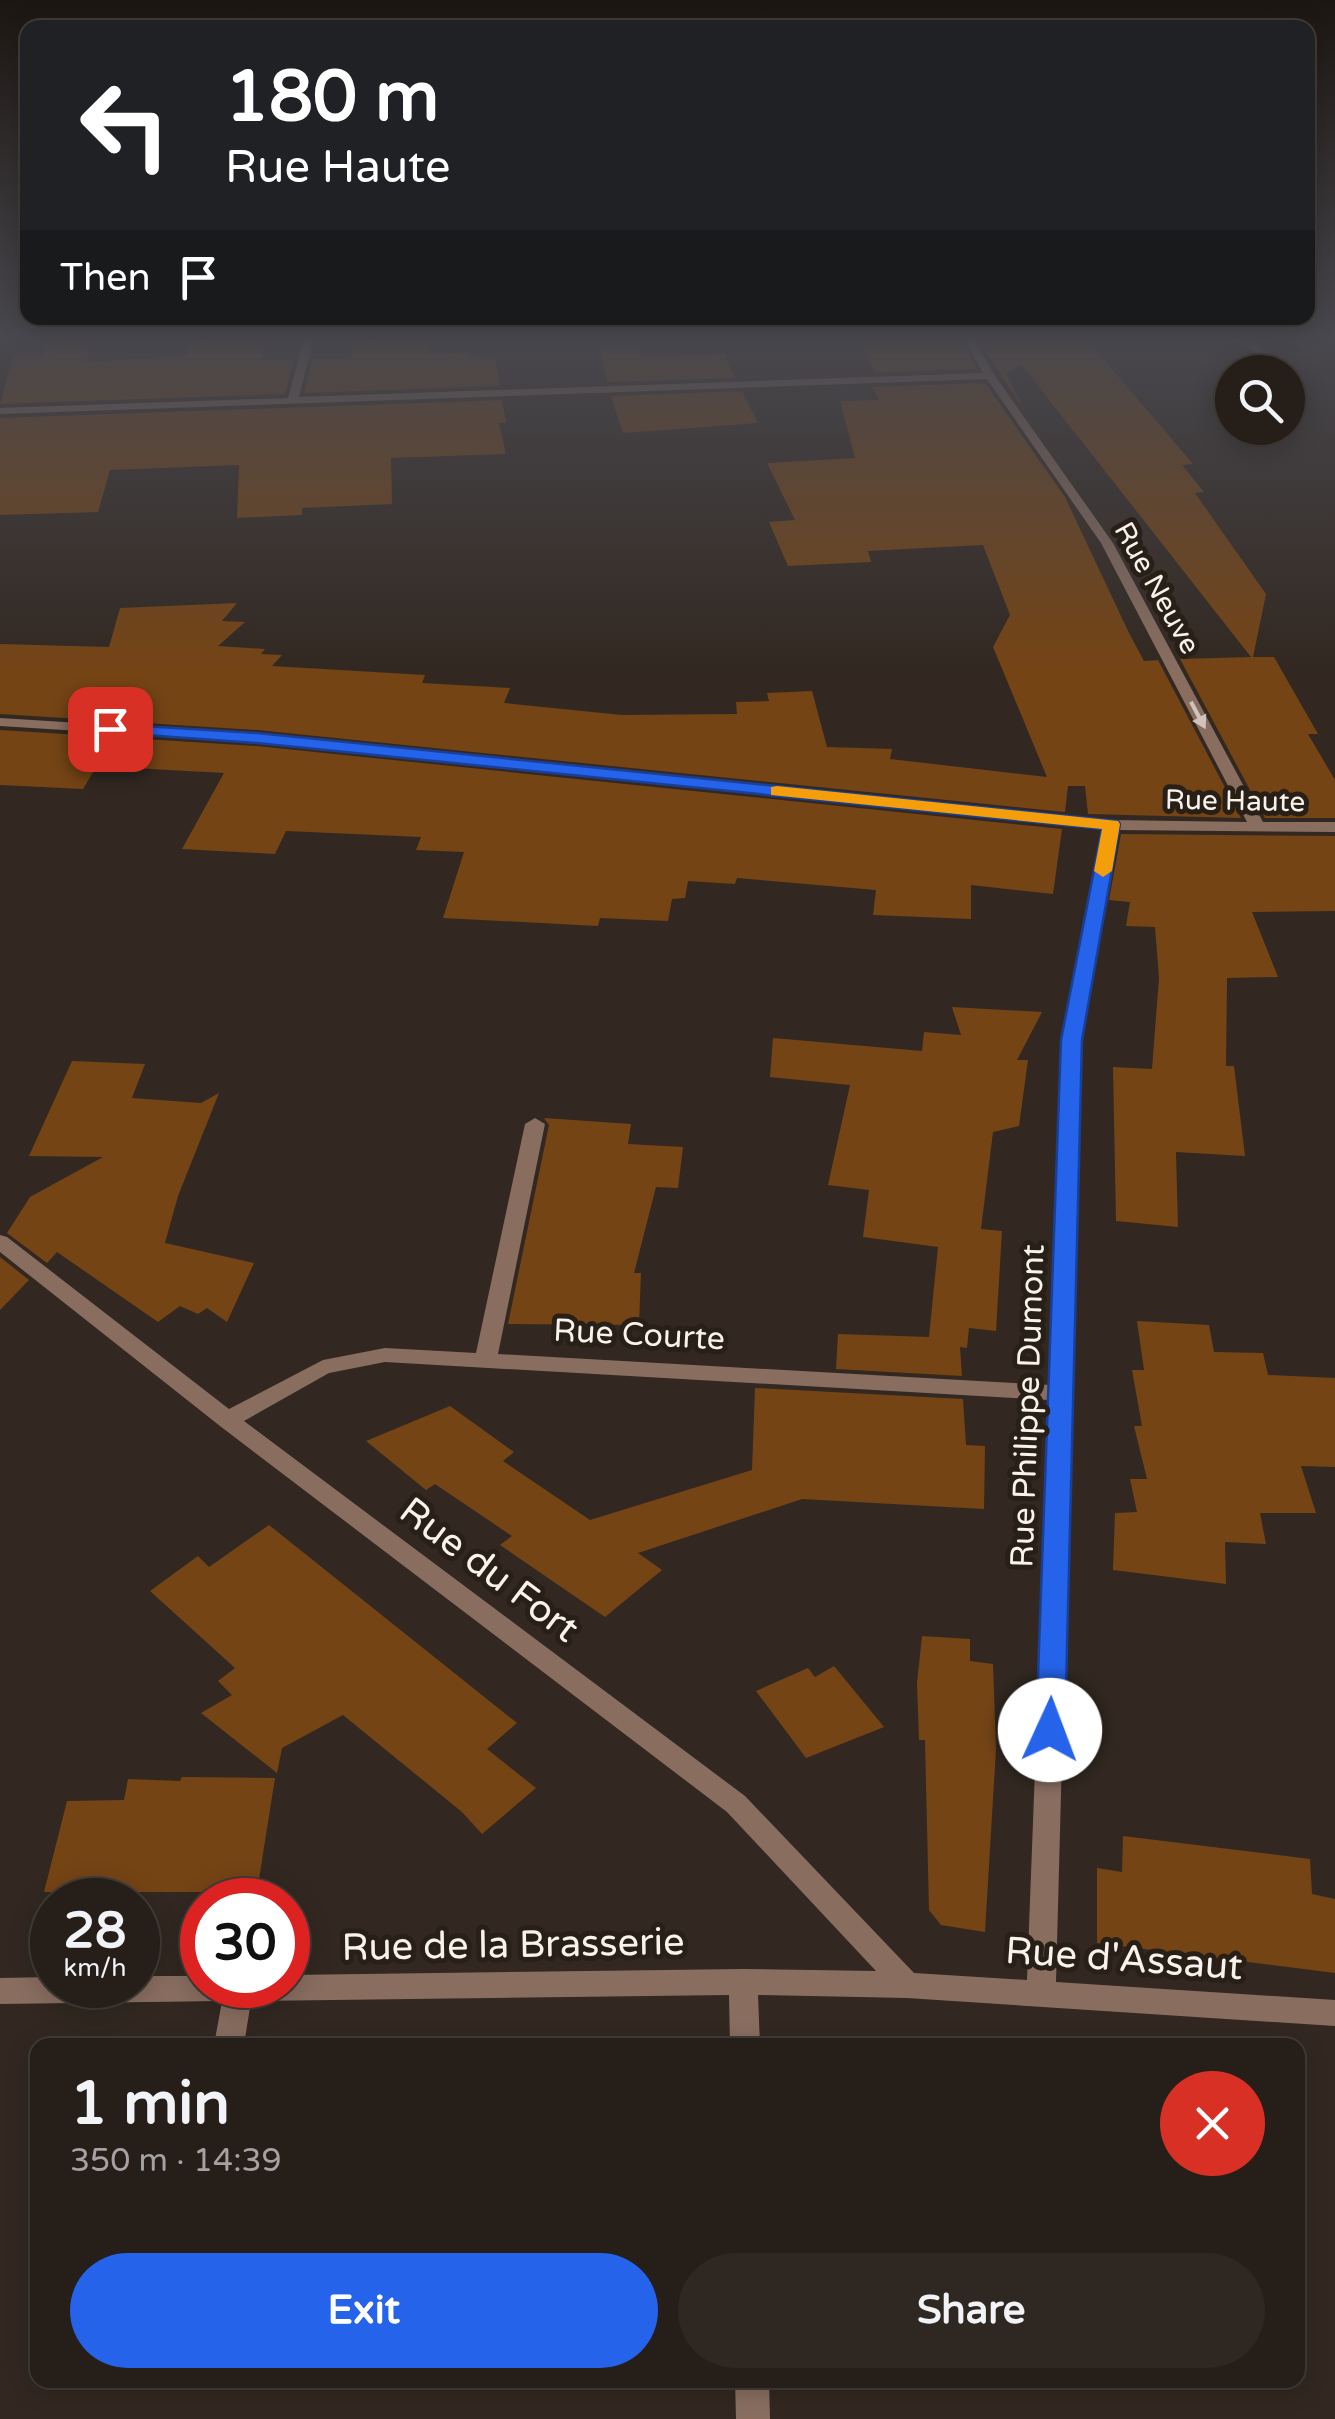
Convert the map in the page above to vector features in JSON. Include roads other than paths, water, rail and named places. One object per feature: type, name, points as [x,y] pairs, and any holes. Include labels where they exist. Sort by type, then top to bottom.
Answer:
[{"type":"street","name":"Rue Neuve","points":[[1040,447],[1107,543],[1257,825]]},
{"type":"street","name":"Rue Haute","points":[[0,722],[257,738],[1111,824],[1335,828]]},
{"type":"street","name":"Rue Philippe Dumont","points":[[1041,1993],[1072,1040],[1111,824]]},
{"type":"street","points":[[486,1358],[534,1124]]},
{"type":"street","name":"Rue du Fort","points":[[0,1242],[228,1420],[736,1804],[907,1985]]},
{"type":"street","name":"Rue Courte","points":[[228,1420],[322,1367],[386,1355],[1062,1392]]},
{"type":"street","points":[[743,1982],[744,2038]]},
{"type":"street","name":"Rue de la Brasserie","points":[[310,1988],[743,1982],[907,1985]]},
{"type":"street","name":"Rue d'Assaut","points":[[907,1985],[1335,2013]]},
{"type":"street","name":"Rue de la Brasserie","points":[[0,1991],[180,1989]]},
{"type":"street","points":[[230,2038],[235,2008]]},
{"type":"street","points":[[752,2388],[753,2419]]}]
